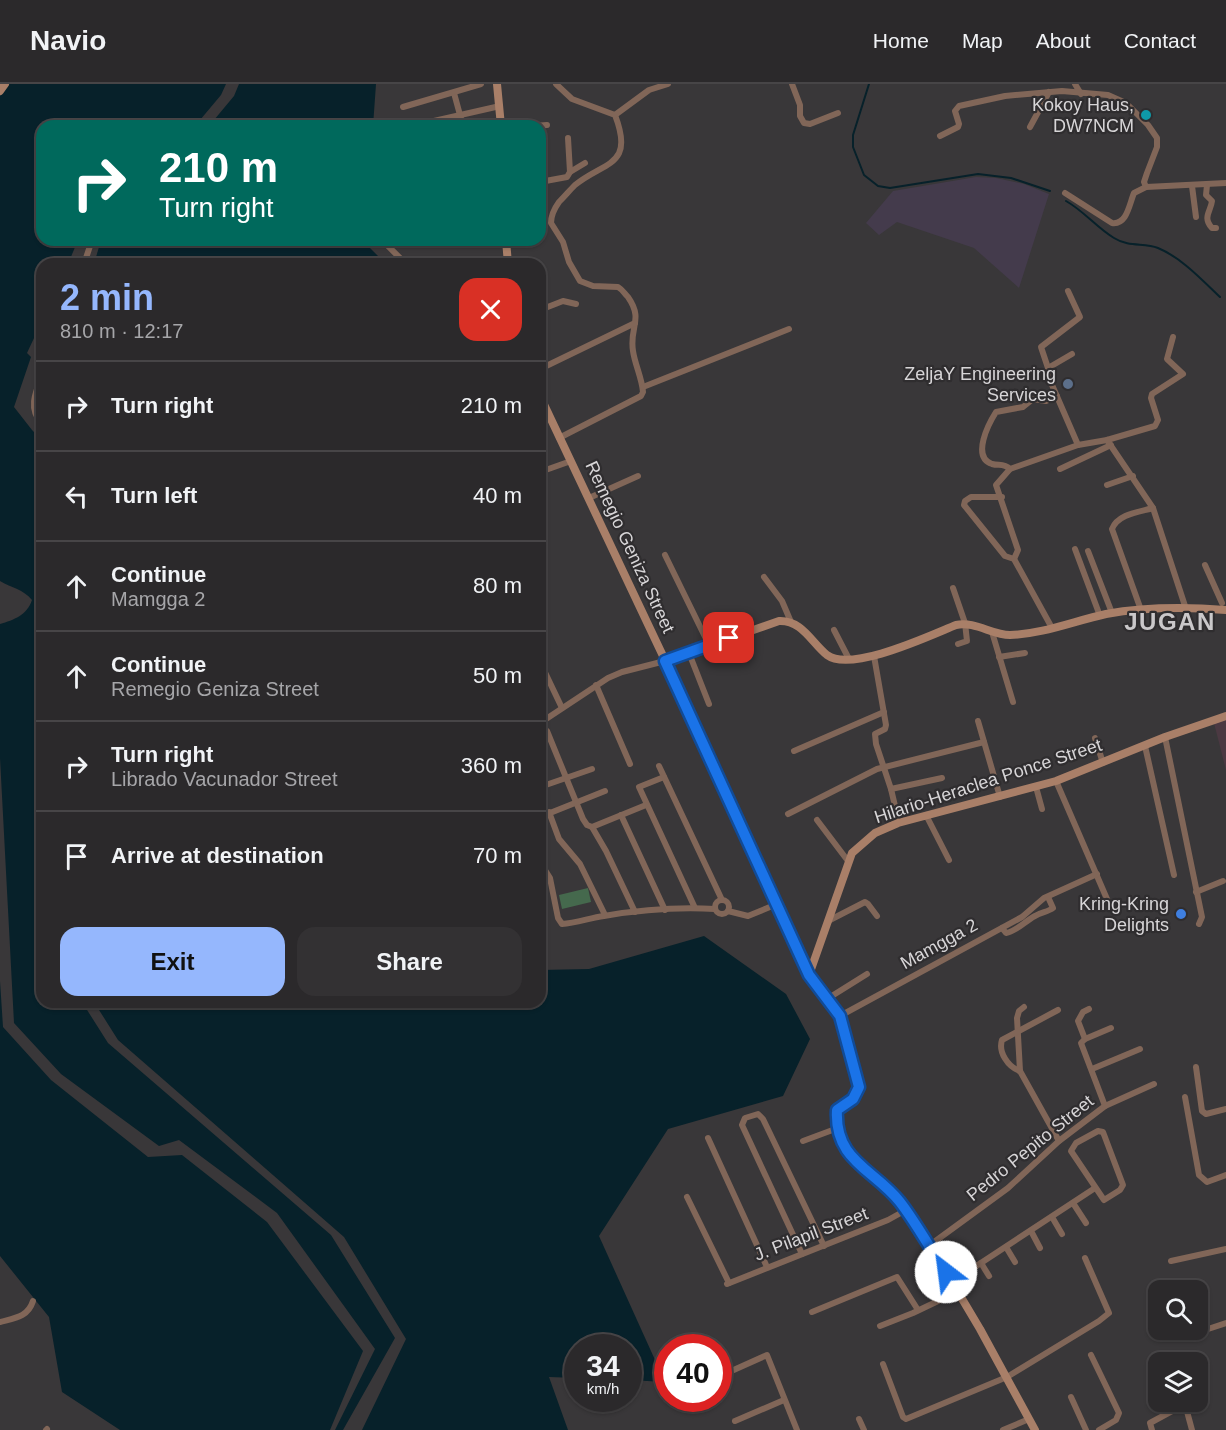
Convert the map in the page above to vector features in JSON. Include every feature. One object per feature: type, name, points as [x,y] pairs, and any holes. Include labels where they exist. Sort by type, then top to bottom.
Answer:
[{"type":"street","points":[[0,91],[4,84]]},
{"type":"street","points":[[403,107],[480,84]]},
{"type":"street","points":[[497,84],[501,120]]},
{"type":"street","points":[[556,84],[572,99],[615,115]]},
{"type":"street","points":[[615,115],[649,90],[668,84]]},
{"type":"street","points":[[792,84],[804,123],[810,124],[838,113]]},
{"type":"street","points":[[1075,84],[1081,94]]},
{"type":"street","points":[[940,136],[958,127],[955,111],[959,106],[1005,96],[1062,91],[1108,95],[1126,103],[1156,138],[1157,147],[1144,182],[1146,187]]},
{"type":"street","points":[[1030,127],[1049,92]]},
{"type":"street","points":[[454,93],[462,120]]},
{"type":"street","points":[[436,120],[500,106]]},
{"type":"street","points":[[559,438],[641,396],[643,392],[633,351],[636,313],[634,307],[622,289],[618,287],[593,286],[580,281],[569,262],[563,242],[551,224],[555,208],[576,184],[609,166],[615,160],[621,136],[615,115]]},
{"type":"street","points":[[568,138],[570,172]]},
{"type":"street","points":[[546,181],[567,177],[570,172],[585,163]]},
{"type":"street","points":[[1065,193],[1112,223],[1118,224],[1123,220],[1134,193],[1146,187],[1226,183]]},
{"type":"street","points":[[1207,185],[1206,195],[1212,201],[1207,212],[1209,225],[1216,228]]},
{"type":"street","points":[[1192,186],[1196,217]]},
{"type":"street","points":[[388,246],[400,258]]},
{"type":"street","points":[[1068,291],[1080,317],[1041,347],[1049,378],[1078,445]]},
{"type":"street","points":[[546,308],[563,301],[576,304]]},
{"type":"street","points":[[546,366],[635,323]]},
{"type":"street","points":[[643,387],[789,329]]},
{"type":"street","points":[[1060,469],[1109,442],[1157,424],[1152,394],[1183,374],[1167,359],[1173,337]]},
{"type":"street","points":[[1048,368],[1072,354]]},
{"type":"street","points":[[36,390],[33,397],[36,413]]},
{"type":"street","points":[[1010,469],[1005,465],[991,464],[984,457],[982,449],[988,427],[996,412],[1023,407],[1033,399],[1046,401],[1057,396]]},
{"type":"street","name":"Remegio Geniza Street","points":[[546,409],[809,975]]},
{"type":"street","points":[[1014,559],[1018,550],[1002,497],[996,486],[1010,469],[1078,445],[1109,442]]},
{"type":"street","points":[[1109,442],[1153,508],[1186,609]]},
{"type":"street","points":[[546,470],[571,461]]},
{"type":"street","points":[[589,498],[638,476]]},
{"type":"street","points":[[1107,484],[1133,476]]},
{"type":"street","points":[[1002,497],[971,497],[965,501],[964,505],[1005,556],[1014,559],[1052,628]]},
{"type":"street","points":[[1142,610],[1112,529],[1114,523],[1123,518],[1153,508]]},
{"type":"street","points":[[1075,549],[1100,616]]},
{"type":"street","points":[[1088,550],[1112,613]]},
{"type":"street","points":[[665,555],[709,645]]},
{"type":"street","points":[[546,719],[621,672],[665,661],[779,621],[798,625],[828,656],[849,659],[874,656],[965,623],[1010,635],[1052,628],[1112,613],[1223,606],[1205,565]]},
{"type":"street","points":[[764,577],[782,601],[791,622]]},
{"type":"street","points":[[953,588],[965,623],[967,641],[958,644]]},
{"type":"street","points":[[834,630],[849,659]]},
{"type":"street","points":[[992,632],[1013,702]]},
{"type":"street","points":[[999,657],[1025,652]]},
{"type":"street","points":[[688,653],[709,704]]},
{"type":"street","points":[[874,656],[886,727],[875,735],[876,744],[891,789],[899,823]]},
{"type":"street","points":[[546,674],[562,708]]},
{"type":"street","points":[[596,686],[630,764]]},
{"type":"street","points":[[794,751],[884,712]]},
{"type":"street","name":"Hilario-Heraclea Ponce Street","points":[[809,975],[848,861],[852,853],[866,839],[886,827],[899,823],[1036,788],[1165,737],[1226,716]]},
{"type":"street","points":[[978,721],[1000,797]]},
{"type":"street","points":[[547,731],[576,803],[587,825],[592,827],[606,851],[635,912]]},
{"type":"street","points":[[1165,737],[1202,917],[1198,924]]},
{"type":"street","points":[[1095,738],[1103,763]]},
{"type":"street","points":[[788,814],[884,766],[984,742]]},
{"type":"street","points":[[1145,746],[1174,875]]},
{"type":"street","points":[[659,766],[722,900]]},
{"type":"street","points":[[546,785],[592,769]]},
{"type":"street","points":[[664,777],[639,787],[695,908]]},
{"type":"street","points":[[891,789],[942,778]]},
{"type":"street","points":[[1056,781],[1110,906]]},
{"type":"street","points":[[1036,788],[1042,809]]},
{"type":"street","points":[[546,814],[605,791]]},
{"type":"street","points":[[592,827],[646,805]]},
{"type":"street","points":[[549,812],[561,843],[580,864],[605,915]]},
{"type":"street","points":[[621,814],[665,910]]},
{"type":"street","points":[[926,816],[949,860]]},
{"type":"street","points":[[817,820],[848,861]]},
{"type":"street","points":[[546,872],[550,878],[554,904],[560,922],[566,924],[605,915],[695,908],[715,909],[721,914],[728,911],[748,916],[777,904]]},
{"type":"street","name":"Mamgga 2","points":[[840,1016],[1022,917],[1048,897],[1097,874]]},
{"type":"street","points":[[1196,892],[1223,881]]},
{"type":"street","points":[[1002,928],[1006,933],[1011,932],[1037,915],[1051,910],[1053,908],[1048,897]]},
{"type":"street","points":[[715,909],[716,903],[722,900],[728,902],[728,911]]},
{"type":"street","points":[[828,921],[865,902],[877,916]]},
{"type":"street","points":[[827,999],[867,974]]},
{"type":"street","points":[[809,975],[840,1016],[859,1087],[853,1099],[837,1110],[838,1128],[843,1145],[855,1161],[898,1199],[930,1245],[959,1291],[1035,1430]]},
{"type":"street","points":[[1024,1007],[1019,1011],[1017,1018],[1020,1071],[1059,1141]]},
{"type":"street","points":[[1085,1039],[1078,1021],[1083,1012],[1089,1009]]},
{"type":"street","points":[[1020,1071],[1008,1064],[1000,1044],[1003,1038],[1019,1032],[1058,1010]]},
{"type":"street","points":[[1106,1106],[1081,1043],[1111,1028]]},
{"type":"street","points":[[1092,1069],[1140,1049]]},
{"type":"street","points":[[1196,1067],[1202,1112],[1206,1114],[1226,1110]]},
{"type":"street","name":"Pedro Pepito Street","points":[[930,1245],[1008,1188],[1059,1141],[1106,1106],[1154,1084]]},
{"type":"street","points":[[1185,1096],[1199,1175],[1207,1182],[1226,1175]]},
{"type":"street","points":[[802,1254],[742,1125],[745,1118],[758,1114],[763,1119],[824,1246]]},
{"type":"street","points":[[803,1141],[838,1128]]},
{"type":"street","points":[[1100,1131],[1103,1132],[1123,1185],[1120,1190],[1104,1200],[1095,1188],[1071,1149],[1076,1143],[1100,1131]]},
{"type":"street","points":[[708,1138],[767,1267]]},
{"type":"street","points":[[952,1282],[1095,1188]]},
{"type":"street","name":"J. Pilapil Street","points":[[687,1197],[728,1284],[888,1220],[906,1210]]},
{"type":"street","points":[[1073,1203],[1086,1223]]},
{"type":"street","points":[[1052,1217],[1062,1234]]},
{"type":"street","points":[[1030,1231],[1040,1248]]},
{"type":"street","points":[[1006,1246],[1015,1262]]},
{"type":"street","points":[[1171,1261],[1226,1249]]},
{"type":"street","points":[[883,1364],[903,1417],[906,1419],[1007,1377],[1021,1366],[1109,1313],[1085,1258]]},
{"type":"street","points":[[981,1263],[989,1276]]},
{"type":"street","points":[[812,1312],[897,1276],[918,1310]]},
{"type":"street","points":[[880,1326],[959,1291]]},
{"type":"street","points":[[0,1322],[26,1314],[33,1301]]},
{"type":"street","points":[[1208,1329],[1226,1323]]},
{"type":"street","points":[[732,1371],[767,1355],[797,1430]]},
{"type":"street","points":[[1091,1355],[1119,1413],[1116,1420],[1099,1430]]},
{"type":"street","points":[[1071,1397],[1086,1430]]},
{"type":"street","points":[[735,1421],[784,1400]]},
{"type":"street","points":[[1152,1430],[1150,1423],[1185,1404],[1192,1430]]},
{"type":"street","points":[[859,1419],[864,1430]]},
{"type":"street","points":[[1003,1430],[1029,1419]]},
{"type":"shaded area","points":[[976,177],[996,178],[1024,184],[1049,194],[1019,288],[974,248],[897,222],[879,235],[866,223],[893,191]]},
{"type":"shaded area","points":[[1226,719],[1226,770],[1214,723]]},
{"type":"green space","points":[[588,888],[591,902],[562,909],[559,895]]},
{"type":"water","points":[[8,84],[226,84],[221,95],[200,120],[36,120],[36,246],[76,246],[70,258],[36,258],[36,334],[27,353],[31,357],[14,407],[36,434],[36,1008],[86,1008],[108,1043],[331,1235],[395,1338],[343,1430],[335,1430],[375,1349],[277,1213],[179,1140],[159,1146],[61,1074],[14,1023],[0,758],[0,624],[15,619],[27,610],[32,600],[21,591],[0,581],[0,96]]},
{"type":"water","points":[[239,84],[376,84],[373,120],[214,120],[234,96]]},
{"type":"water","points":[[99,246],[368,246],[380,258],[96,258]]},
{"type":"water","points":[[704,936],[786,994],[810,1039],[783,1096],[668,1129],[599,1236],[654,1358],[654,1381],[642,1381],[642,1334],[564,1334],[564,1378],[549,1377],[568,1430],[362,1430],[406,1339],[344,1237],[118,1040],[98,1008],[546,1008],[546,970],[589,969]]},
{"type":"water","points":[[0,981],[3,1027],[51,1080],[148,1157],[182,1155],[267,1222],[363,1351],[330,1430],[120,1430],[62,1392],[49,1317],[0,1256]]},
{"type":"waterway","points":[[869,84],[853,135],[853,147],[864,175],[878,186],[890,188],[978,174],[1011,178],[1050,191]]},
{"type":"waterway","points":[[1066,201],[1114,238],[1126,243],[1153,246],[1167,252],[1191,270],[1220,297]]},
{"type":"place","name":"Kokoy Haus, DW7NCM","points":[[1146,115]]},
{"type":"place","name":"ZeljaY Engineering Services","points":[[1068,384]]},
{"type":"place","name":"Kring-Kring Delights","points":[[1181,914]]},
{"type":"district","name":"JUGAN","points":[[1170,621]]},
{"type":"route","points":[[729,638],[665,661],[809,975],[840,1016],[859,1090],[853,1099],[837,1110],[840,1139],[855,1161],[900,1201],[946,1272]]}]
